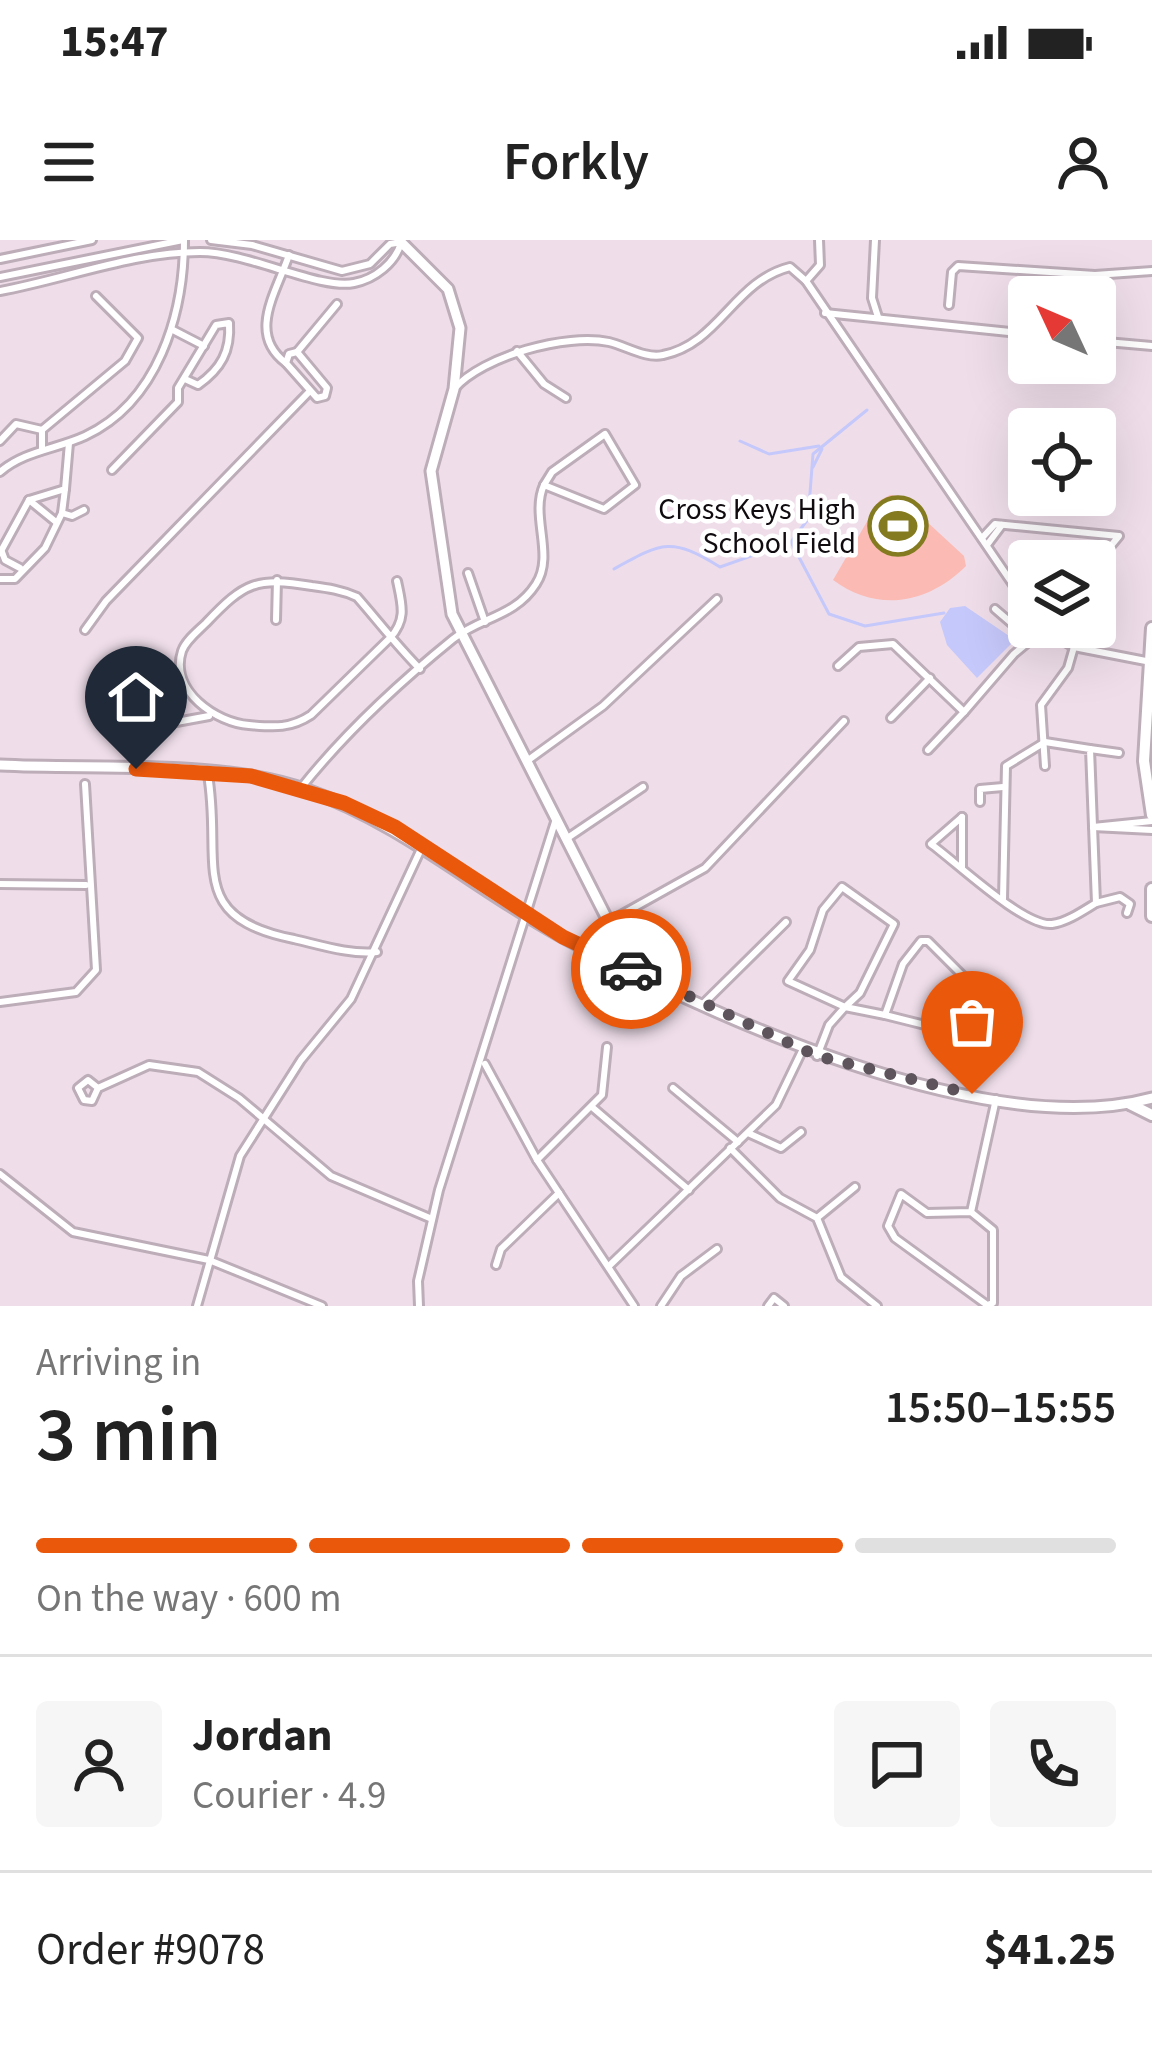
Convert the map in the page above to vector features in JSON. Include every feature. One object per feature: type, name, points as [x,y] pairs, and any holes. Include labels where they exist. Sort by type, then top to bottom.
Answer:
[{"type":"main road","points":[[402,241],[448,290],[460,328],[454,389],[431,471],[435,529],[459,635],[634,971]]},
{"type":"main road","points":[[1152,628],[1144,761],[1152,822]]},
{"type":"main road","points":[[0,765],[208,775],[302,788],[395,827],[563,937],[802,1051],[996,1098],[1086,1108],[1152,1099]]},
{"type":"main road","points":[[1152,889],[1152,916]]},
{"type":"main road","points":[[607,922],[639,960],[683,994]]},
{"type":"main road","points":[[1130,1104],[1152,1115]]},
{"type":"street","points":[[0,259],[92,240]]},
{"type":"street","points":[[0,277],[183,240],[184,285],[173,330],[131,401],[95,431],[0,472]]},
{"type":"street","points":[[211,240],[289,255],[342,272],[370,264],[389,244],[402,241]]},
{"type":"street","points":[[806,281],[820,265],[819,240]]},
{"type":"street","points":[[874,240],[872,298],[878,317]]},
{"type":"street","points":[[0,292],[184,253],[249,257],[331,283],[354,283],[377,274],[402,241]]},
{"type":"street","points":[[289,255],[264,330],[269,347],[317,398],[327,388],[297,352]]},
{"type":"street","points":[[949,305],[952,272],[958,266],[1096,275],[1152,271]]},
{"type":"street","points":[[454,389],[464,378],[517,351],[592,340],[657,357],[705,336],[761,278],[788,267],[806,281],[1008,577]]},
{"type":"street","points":[[42,430],[125,361],[138,338],[96,296]]},
{"type":"street","points":[[286,363],[289,354],[297,352],[337,304]]},
{"type":"street","points":[[825,313],[1008,332]]},
{"type":"street","points":[[112,470],[178,402],[185,379],[216,325],[229,323],[227,354],[215,370],[197,385],[185,379]]},
{"type":"street","points":[[173,330],[203,346]]},
{"type":"street","points":[[1116,343],[1152,346]]},
{"type":"street","points":[[517,351],[544,384],[566,398]]},
{"type":"street","points":[[85,630],[106,602],[310,392]]},
{"type":"street","points":[[0,441],[16,424],[42,430]]},
{"type":"street","points":[[42,430],[42,450]]},
{"type":"street","points":[[302,788],[420,669],[459,635],[514,608],[541,575],[539,497],[544,485],[552,472],[604,434],[635,485],[604,509],[544,485]]},
{"type":"street","points":[[0,580],[15,579],[20,568],[45,548],[62,513],[71,464],[69,443]]},
{"type":"street","points":[[20,568],[1,552],[29,500],[65,489]]},
{"type":"street","points":[[29,500],[56,522]]},
{"type":"street","points":[[62,513],[72,516],[84,510]]},
{"type":"street","points":[[984,542],[998,525],[1118,536],[1115,540]]},
{"type":"street","points":[[468,573],[485,622]]},
{"type":"street","points":[[398,581],[404,615],[390,638],[302,722],[287,728],[230,724],[212,715],[185,680],[182,651],[230,598],[274,577],[356,597],[390,638],[420,669]]},
{"type":"street","points":[[274,577],[275,620]]},
{"type":"street","points":[[527,761],[603,706],[717,599]]},
{"type":"street","points":[[995,609],[1008,621]]},
{"type":"street","points":[[838,666],[859,647],[893,644],[964,712]]},
{"type":"street","points":[[928,750],[1023,648]]},
{"type":"street","points":[[1045,766],[1041,704],[1060,681],[1073,648]]},
{"type":"street","points":[[1084,648],[1150,662]]},
{"type":"street","points":[[890,718],[930,678]]},
{"type":"street","points":[[170,724],[212,715]]},
{"type":"street","points":[[607,922],[704,868],[844,721]]},
{"type":"street","points":[[1003,899],[1006,766],[1046,742],[1119,753]]},
{"type":"street","points":[[1090,749],[1096,903]]},
{"type":"street","points":[[208,775],[217,885],[227,914],[251,928],[289,938],[377,952]]},
{"type":"street","points":[[0,1002],[76,992],[92,979],[96,956],[85,784]]},
{"type":"street","points":[[566,839],[643,787]]},
{"type":"street","points":[[980,802],[980,789],[1003,788]]},
{"type":"street","points":[[962,867],[962,817],[931,844],[1036,922],[1054,924],[1120,897],[1130,904],[1127,913]]},
{"type":"street","points":[[419,1306],[418,1281],[432,1219],[556,822]]},
{"type":"street","points":[[1093,826],[1152,822]]},
{"type":"street","points":[[197,1306],[227,1185],[260,1120],[351,999],[377,952],[423,845]]},
{"type":"street","points":[[0,884],[88,885]]},
{"type":"street","points":[[817,1056],[829,1025],[845,1007],[860,993],[894,924],[842,887],[823,910],[811,950],[788,981],[845,1007],[945,1030],[970,982],[928,941],[921,941],[903,964],[884,1015]]},
{"type":"street","points":[[704,1003],[786,922]]},
{"type":"street","points":[[537,1160],[592,1106],[607,1078],[607,1047]]},
{"type":"street","points":[[609,1266],[776,1106],[802,1051]]},
{"type":"street","points":[[483,1062],[537,1160],[634,1306]]},
{"type":"street","points":[[98,1088],[149,1064],[169,1064],[219,1084],[348,1186],[432,1219]]},
{"type":"street","points":[[673,1088],[738,1142]]},
{"type":"street","points":[[971,1211],[996,1098]]},
{"type":"street","points":[[592,1106],[689,1190]]},
{"type":"street","points":[[748,1132],[782,1148],[801,1132]]},
{"type":"street","points":[[730,1148],[780,1198],[817,1219],[841,1277],[878,1306]]},
{"type":"street","points":[[0,1175],[73,1232],[209,1260],[322,1306]]},
{"type":"street","points":[[817,1219],[855,1187]]},
{"type":"street","points":[[496,1265],[501,1249],[560,1193]]},
{"type":"street","points":[[901,1194],[927,1213],[971,1211],[993,1230],[993,1303],[987,1305],[895,1238],[889,1226],[901,1194]]},
{"type":"street","points":[[661,1306],[681,1276],[717,1249]]},
{"type":"street","points":[[768,1306],[774,1298],[784,1306]]},
{"type":"shaded area","name":"Cross Keys High School Field","points":[[899,496],[964,556],[966,566],[935,589],[902,600],[867,597],[833,580],[879,501]]},
{"type":"water","points":[[965,606],[1008,635],[1008,647],[977,678],[947,645],[940,622],[950,608]]},
{"type":"waterway","points":[[867,410],[813,454],[808,519],[791,542],[829,614],[865,626],[944,613]]},
{"type":"waterway","points":[[740,441],[769,454],[819,446]]},
{"type":"waterway","points":[[813,467],[822,449]]},
{"type":"waterway","points":[[614,569],[667,547],[690,551],[720,567],[788,543]]},
{"type":"way so far","points":[[631,969],[817,1056],[972,1094]]},
{"type":"place","name":"Cross Keys High School Field","points":[[898,526]]},
{"type":"route","points":[[136,769],[251,776],[344,803],[395,827],[563,937],[631,969]]}]
